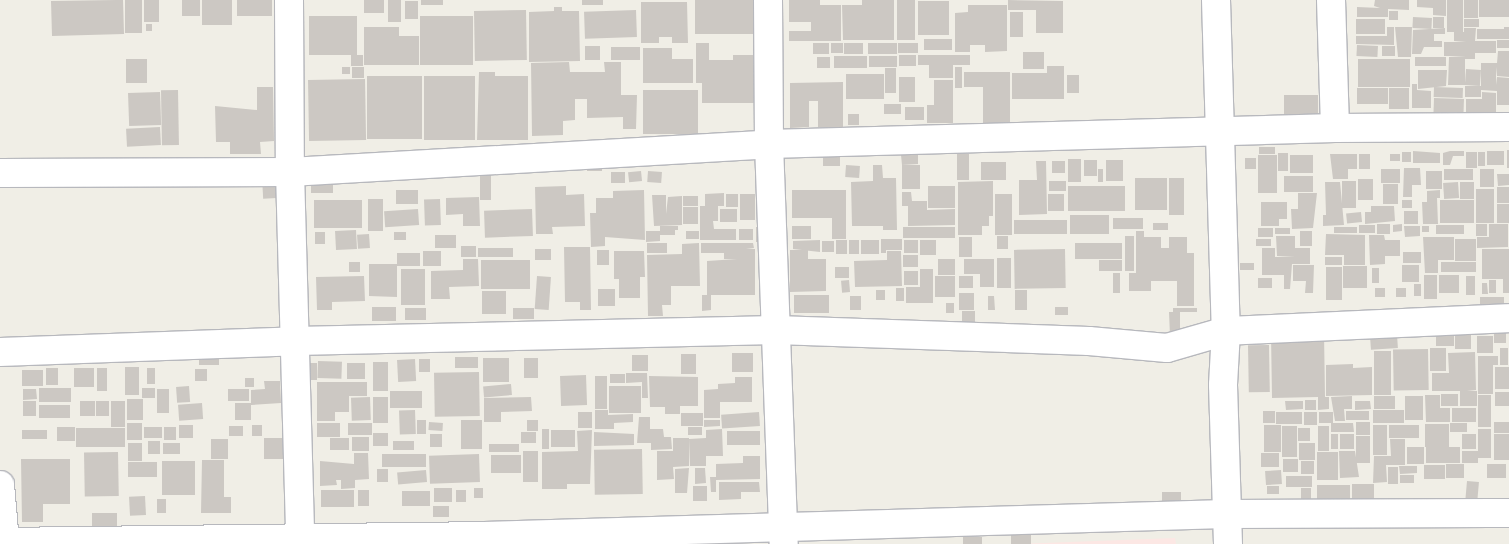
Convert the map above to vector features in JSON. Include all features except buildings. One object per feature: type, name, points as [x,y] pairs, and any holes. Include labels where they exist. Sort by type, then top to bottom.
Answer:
[{"type":"street","points":[[289,0],[290,172],[300,538]]},
{"type":"street","points":[[768,0],[770,144],[784,537]]},
{"type":"street","points":[[1216,0],[1218,132],[1226,331],[1223,386],[1228,544]]},
{"type":"street","points":[[1331,0],[1334,128]]},
{"type":"street","points":[[0,173],[290,172],[770,144],[1334,128],[1509,127]]},
{"type":"street","points":[[0,352],[296,341],[776,330],[1089,341],[1167,348],[1226,331],[1509,318]]},
{"type":"street","points":[[0,484],[2,542],[148,543],[300,538],[484,540],[784,537],[1226,514],[1509,513]]},
{"type":"shaded area","points":[[1175,538],[1176,544],[1017,544]]}]
